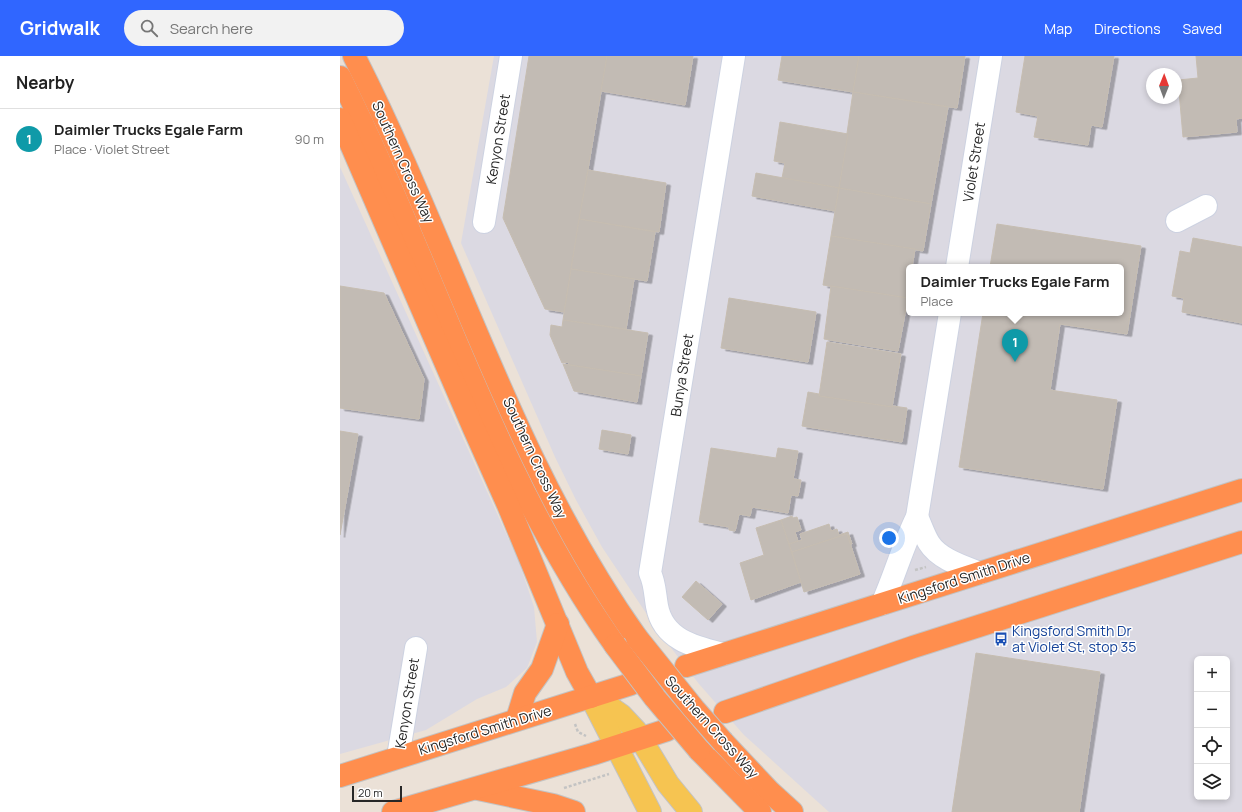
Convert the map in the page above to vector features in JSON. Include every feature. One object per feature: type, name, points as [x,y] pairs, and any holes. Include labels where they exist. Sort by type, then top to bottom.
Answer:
[{"type":"highway","name":"Southern Cross Way","points":[[358,64],[394,139],[527,449],[580,548],[637,638],[684,698],[770,792],[792,812]]},
{"type":"highway","name":"Southern Cross Way","points":[[341,79],[377,156],[509,462],[559,558],[584,600],[615,645],[655,698],[699,750],[760,812]]},
{"type":"highway","points":[[340,118],[508,505],[577,672],[592,697]]},
{"type":"highway","name":"Kingsford Smith Drive","points":[[686,666],[1242,490]]},
{"type":"highway","points":[[725,712],[913,647],[1242,542]]},
{"type":"highway","points":[[517,719],[525,692],[542,669],[558,624]]},
{"type":"highway","name":"Kingsford Smith Drive","points":[[340,776],[630,684]]},
{"type":"highway","points":[[392,812],[476,789],[617,747],[667,730]]},
{"type":"highway","points":[[476,789],[552,805],[574,812]]},
{"type":"main road","points":[[592,697],[621,715],[641,738],[665,778],[691,812]]},
{"type":"main road","points":[[592,697],[650,812]]},
{"type":"street","name":"Kenyon Street","points":[[484,222],[511,56]]},
{"type":"street","name":"Bunya Street","points":[[723,654],[687,643],[668,632],[658,613],[650,573],[734,56]]},
{"type":"street","name":"Violet Street","points":[[957,264],[991,56]]},
{"type":"street","points":[[1177,221],[1206,206]]},
{"type":"street","points":[[882,604],[894,576],[904,543],[917,517],[950,316]]},
{"type":"street","points":[[917,517],[926,539],[935,551],[956,563],[980,573]]},
{"type":"street","name":"Kenyon Street","points":[[398,757],[416,648]]},
{"type":"path","points":[[912,571],[930,565]]},
{"type":"path","points":[[575,724],[578,732],[587,739]]},
{"type":"path","points":[[560,789],[612,774]]},
{"type":"shaded area","points":[[494,56],[1242,56],[1242,812],[829,812],[744,735],[699,684],[658,631],[602,547],[576,500],[555,457],[461,243]]},
{"type":"shaded area","points":[[340,167],[519,562],[534,607],[537,642],[527,668],[506,687],[477,699],[426,730],[340,754]]},
{"type":"building","points":[[529,56],[607,56],[564,312],[545,309],[503,218]]},
{"type":"building","points":[[607,56],[693,56],[685,105],[601,91]]},
{"type":"building","points":[[782,56],[859,56],[853,92],[778,80]]},
{"type":"building","points":[[859,56],[965,56],[957,108],[853,92]]},
{"type":"building","points":[[1025,56],[1114,56],[1102,127],[1091,125],[1088,145],[1034,137],[1038,116],[1016,112]]},
{"type":"building","points":[[1196,56],[1242,56],[1242,118],[1236,119],[1237,132],[1183,137],[1180,104],[1182,104],[1182,80],[1198,78]]},
{"type":"building","points":[[853,92],[948,107],[931,204],[839,188]]},
{"type":"building","points":[[780,122],[848,134],[839,188],[782,178],[785,163],[774,161]]},
{"type":"building","points":[[588,170],[666,183],[659,232],[579,219]]},
{"type":"building","points":[[756,173],[839,188],[835,211],[752,196]]},
{"type":"building","points":[[839,188],[931,204],[923,251],[831,236]]},
{"type":"building","points":[[579,219],[655,232],[647,281],[571,269]]},
{"type":"building","points":[[997,224],[1141,246],[1127,334],[1060,324],[1050,390],[1117,400],[1103,489],[959,467],[983,316],[1124,316],[1124,264],[990,264]]},
{"type":"building","points":[[831,236],[915,249],[912,264],[906,264],[906,298],[823,285]]},
{"type":"building","points":[[1193,238],[1242,247],[1242,323],[1182,312],[1184,298],[1172,296],[1180,251],[1190,253]]},
{"type":"building","points":[[571,269],[634,279],[626,329],[563,320]]},
{"type":"building","points":[[340,286],[384,293],[424,379],[419,419],[340,408]]},
{"type":"building","points":[[831,286],[906,298],[906,309],[898,351],[824,339]]},
{"type":"building","points":[[729,298],[816,312],[808,362],[721,348]]},
{"type":"building","points":[[563,320],[648,333],[641,376],[570,365],[568,362],[562,363],[550,335],[551,325],[562,327]]},
{"type":"building","points":[[827,342],[901,354],[892,407],[819,396]]},
{"type":"building","points":[[563,364],[641,376],[637,402],[574,391]]},
{"type":"building","points":[[808,392],[819,394],[819,396],[907,408],[902,442],[802,426]]},
{"type":"building","points":[[602,430],[631,435],[628,454],[599,449]]},
{"type":"building","points":[[340,431],[358,434],[340,535]]},
{"type":"building","points":[[711,448],[776,458],[778,448],[798,451],[793,479],[801,480],[798,496],[791,495],[788,513],[752,507],[750,516],[739,514],[735,531],[729,530],[729,527],[699,522]]},
{"type":"building","points":[[792,516],[793,518],[797,517],[801,530],[795,532],[798,541],[789,544],[781,520]]},
{"type":"building","points":[[781,520],[801,582],[751,600],[740,563],[764,555],[756,528]]},
{"type":"building","points":[[829,524],[831,531],[837,529],[839,535],[848,532],[852,544],[850,544],[847,534],[792,552],[789,544],[802,540],[800,534]]},
{"type":"building","points":[[847,534],[860,574],[804,592],[792,552]]},
{"type":"building","points":[[696,581],[722,604],[708,620],[682,597]]},
{"type":"building","points":[[976,653],[1100,672],[1079,812],[952,812]]},
{"type":"place","name":"Daimler Trucks Egale Farm","points":[[1015,362]]},
{"type":"place","name":"Kingsford Smith Dr at Violet St, stop 35","points":[[1001,639]]}]
